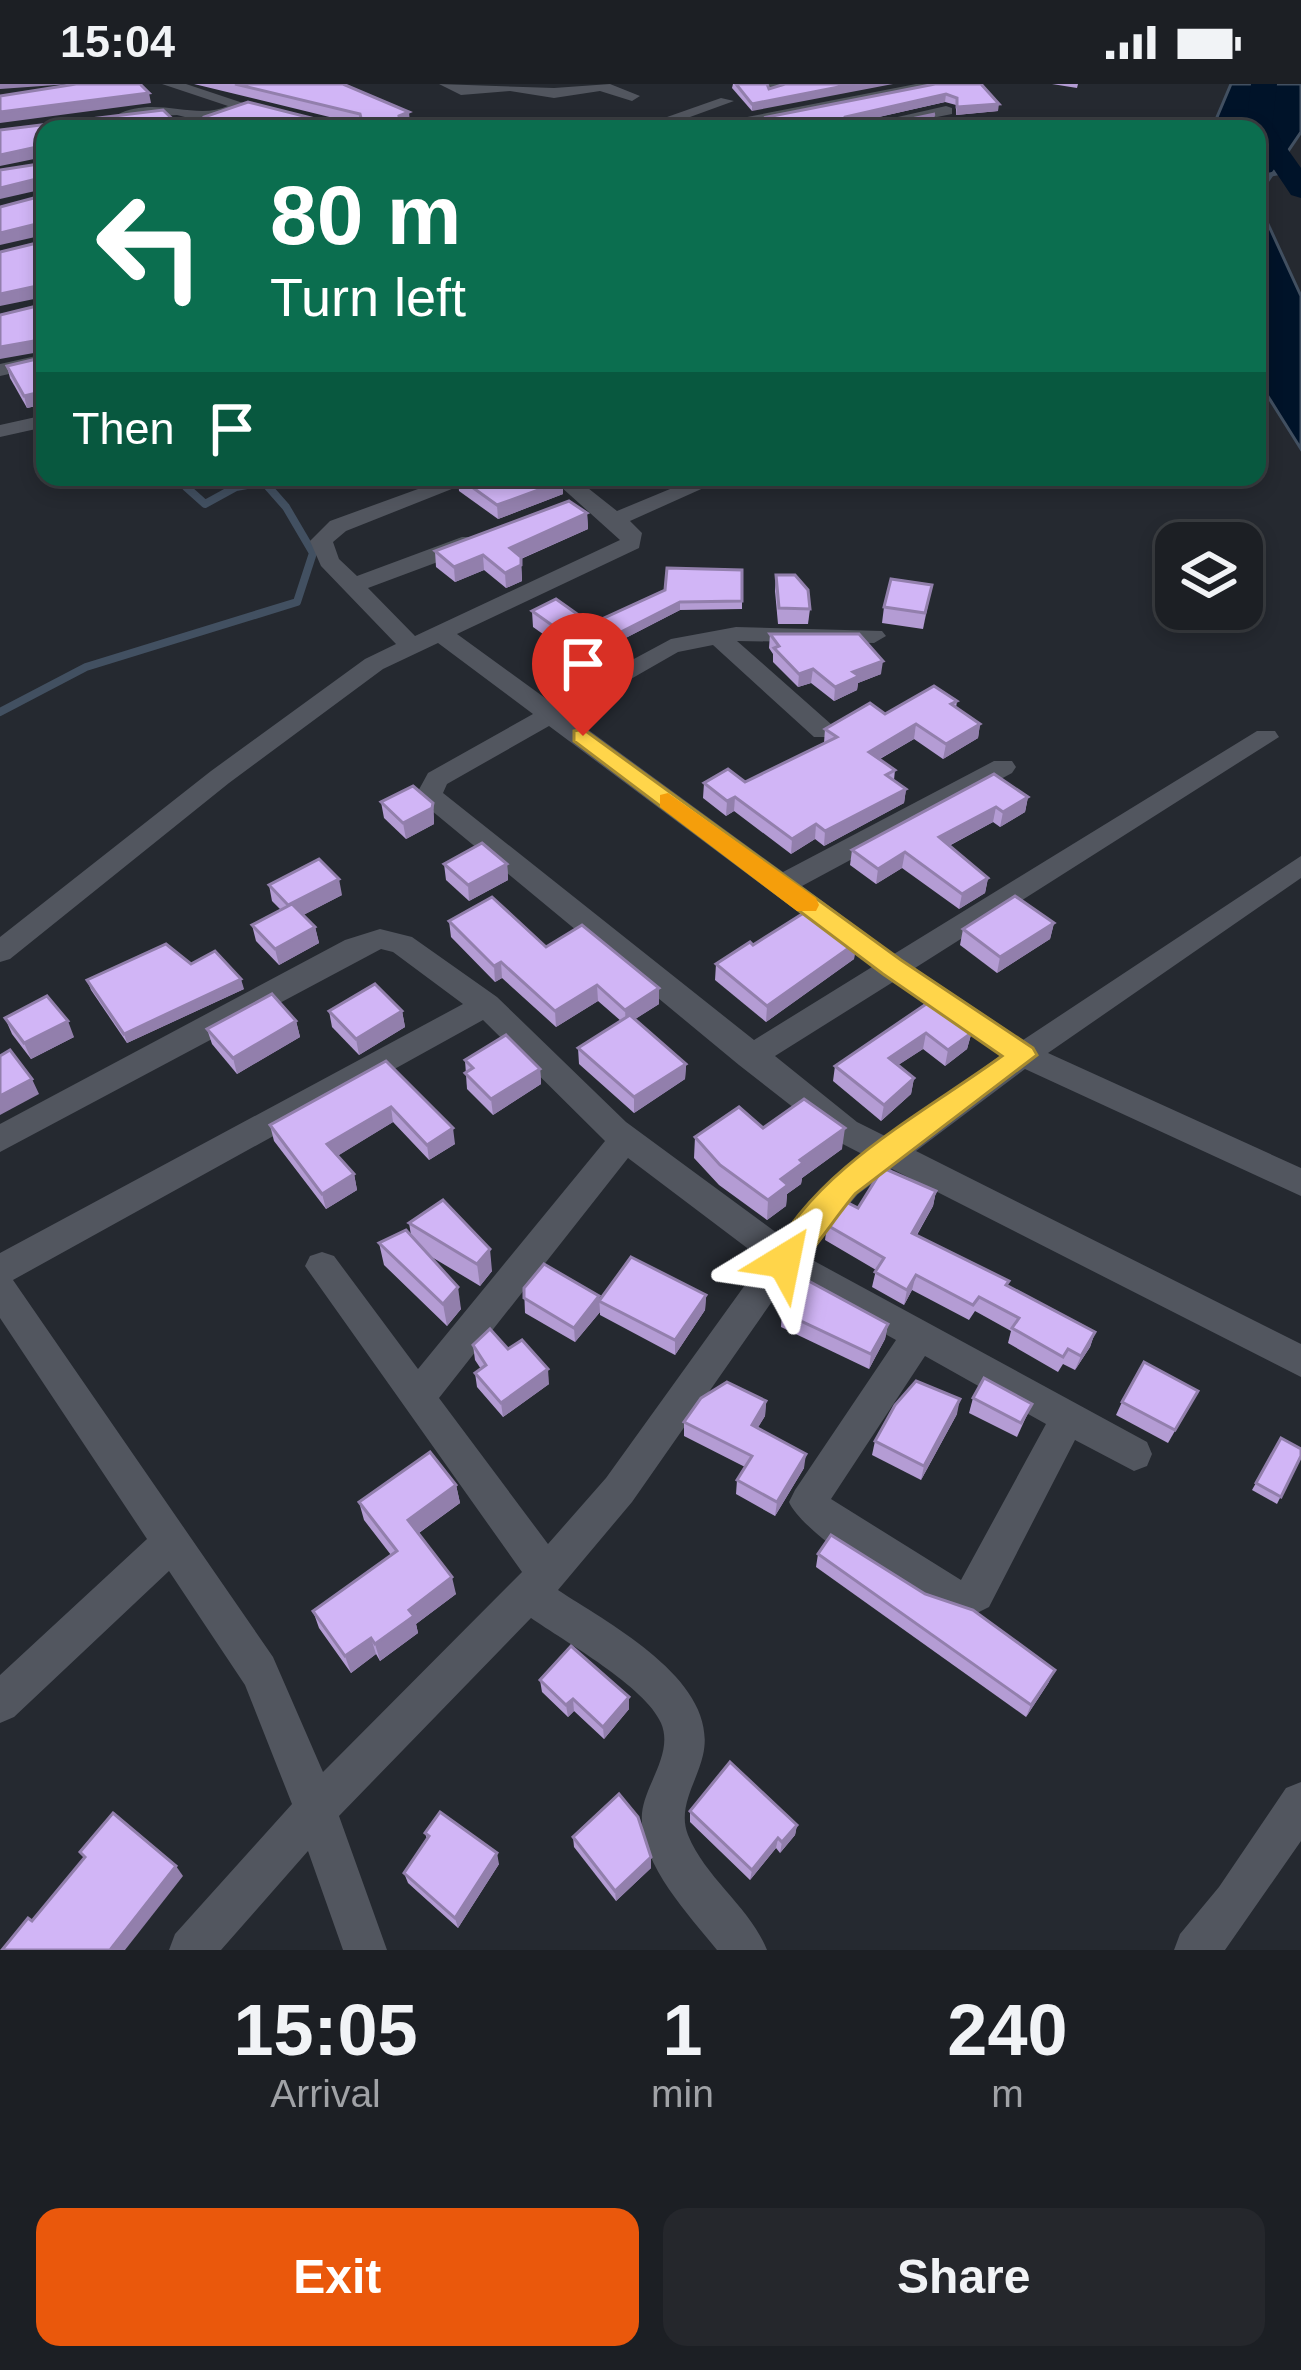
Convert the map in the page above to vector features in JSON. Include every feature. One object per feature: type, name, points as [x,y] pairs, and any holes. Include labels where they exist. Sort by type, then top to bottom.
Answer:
[{"type":"street","points":[[170,84],[264,110]]},
{"type":"street","points":[[447,84],[461,90],[510,86],[550,93],[601,86],[632,97]]},
{"type":"street","points":[[709,84],[746,120]]},
{"type":"street","points":[[768,120],[942,84]]},
{"type":"street","points":[[918,86],[954,120]]},
{"type":"street","points":[[667,120],[726,100]]},
{"type":"street","points":[[112,117],[177,110],[213,119],[243,105]]},
{"type":"street","points":[[900,120],[946,111]]},
{"type":"street","points":[[0,370],[36,362]]},
{"type":"street","points":[[0,431],[36,423]]},
{"type":"street","points":[[412,646],[329,561],[321,541],[324,535],[448,486]]},
{"type":"street","points":[[0,952],[347,682],[412,646],[628,546],[633,536],[617,519],[576,502],[566,486]]},
{"type":"street","points":[[617,519],[696,486]]},
{"type":"street","points":[[352,586],[501,530]]},
{"type":"street","points":[[442,634],[892,967],[1023,1055],[1301,1183]]},
{"type":"street","points":[[717,636],[823,731]]},
{"type":"street","points":[[874,636],[717,636],[671,646],[437,779],[429,795],[750,1058],[846,1130],[1301,1361]]},
{"type":"street","points":[[750,1058],[1266,737]]},
{"type":"street","points":[[781,886],[1003,766]]},
{"type":"street","points":[[191,1950],[315,1811],[538,1583],[619,1490],[784,1259],[846,1185],[1023,1055],[1301,865]]},
{"type":"street","points":[[0,1139],[369,941],[402,944],[486,1005],[625,1139],[784,1259],[1134,1454]]},
{"type":"street","points":[[0,1270],[486,1005]]},
{"type":"street","points":[[418,1397],[625,1139]]},
{"type":"street","points":[[322,1266],[418,1397],[538,1583],[667,1693],[686,1735],[676,1783],[662,1814],[664,1828],[680,1862],[745,1950]]},
{"type":"street","points":[[0,1289],[259,1671],[288,1731],[365,1950]]},
{"type":"street","points":[[918,1337],[808,1502],[829,1522],[953,1598],[965,1600],[975,1594],[1069,1416]]},
{"type":"street","points":[[0,1703],[172,1542]]},
{"type":"street","points":[[1196,1950],[1235,1903],[1301,1803]]},
{"type":"water","points":[[1231,84],[1301,84],[1301,132],[1266,184],[1266,120],[1216,120]]},
{"type":"water","points":[[1266,220],[1301,296],[1301,449],[1266,393]]},
{"type":"building","points":[[76,84],[140,84],[149,93],[0,112],[0,96]]},
{"type":"building","points":[[235,84],[343,84],[409,112],[400,120],[362,120],[360,114]]},
{"type":"building","points":[[736,84],[767,84],[769,89],[785,84],[854,84],[752,104]]},
{"type":"building","points":[[935,84],[981,84],[999,104],[957,107],[957,98],[946,94],[843,120],[767,117]]},
{"type":"building","points":[[248,102],[319,120],[200,120]]},
{"type":"building","points":[[163,110],[174,120],[82,120]]},
{"type":"building","points":[[36,126],[36,147],[0,155],[0,130]]},
{"type":"building","points":[[36,164],[36,179],[0,188],[0,170]]},
{"type":"building","points":[[36,197],[36,224],[0,233],[0,207]]},
{"type":"building","points":[[36,243],[36,286],[0,294],[0,252]]},
{"type":"building","points":[[36,306],[36,341],[0,347],[0,315]]},
{"type":"building","points":[[36,359],[36,393],[24,396],[7,366]]},
{"type":"building","points":[[471,486],[549,486],[497,505]]},
{"type":"building","points":[[569,501],[587,513],[510,548],[521,557],[521,565],[505,573],[483,555],[454,567],[435,551]]},
{"type":"building","points":[[667,568],[742,570],[742,601],[680,602],[611,637],[602,619],[665,590]]},
{"type":"building","points":[[776,575],[795,575],[808,590],[810,609],[779,608]]},
{"type":"building","points":[[891,579],[932,585],[925,613],[884,607]]},
{"type":"building","points":[[556,599],[580,616],[556,628],[532,611]]},
{"type":"building","points":[[770,634],[859,634],[883,661],[853,672],[859,676],[835,687],[813,669],[799,674],[774,648],[779,646]]},
{"type":"building","points":[[934,686],[980,724],[946,744],[916,724],[869,752],[895,770],[886,775],[906,789],[825,831],[816,824],[792,839],[735,797],[727,801],[704,783],[728,769],[745,782],[837,737],[825,729],[870,703],[885,714]]},
{"type":"building","points":[[994,774],[1028,797],[1003,812],[996,807],[939,837],[988,878],[962,894],[905,852],[878,869],[852,850]]},
{"type":"building","points":[[413,786],[433,803],[432,808],[403,823],[381,802]]},
{"type":"building","points":[[482,843],[507,864],[468,885],[444,864]]},
{"type":"building","points":[[319,859],[339,879],[288,905],[269,885]]},
{"type":"building","points":[[1015,896],[1054,923],[1000,957],[963,929]]},
{"type":"building","points":[[492,897],[546,947],[582,925],[659,988],[625,1010],[597,985],[555,1011],[501,962],[494,966],[449,921]]},
{"type":"building","points":[[292,904],[315,927],[275,949],[252,925]]},
{"type":"building","points":[[810,909],[856,943],[767,1006],[716,964],[750,942],[753,945]]},
{"type":"building","points":[[166,944],[191,964],[215,951],[241,979],[124,1034],[87,980]]},
{"type":"building","points":[[375,984],[402,1011],[356,1039],[329,1011]]},
{"type":"building","points":[[272,994],[296,1021],[233,1058],[207,1029]]},
{"type":"building","points":[[47,996],[68,1021],[24,1043],[5,1018]]},
{"type":"building","points":[[935,998],[974,1024],[966,1030],[970,1034],[948,1050],[926,1033],[889,1058],[914,1078],[884,1105],[835,1066]]},
{"type":"building","points":[[630,1015],[686,1064],[634,1097],[578,1048]]},
{"type":"building","points":[[506,1035],[540,1069],[491,1099],[465,1073],[473,1068],[465,1060]]},
{"type":"building","points":[[10,1050],[32,1079],[0,1096],[0,1056]]},
{"type":"building","points":[[386,1061],[453,1128],[427,1145],[391,1107],[327,1144],[354,1174],[322,1194],[270,1125]]},
{"type":"building","points":[[804,1099],[845,1128],[800,1160],[803,1163],[781,1179],[788,1185],[768,1200],[720,1165],[695,1137],[739,1107],[763,1128]]},
{"type":"building","points":[[883,1168],[936,1191],[912,1233],[1009,1281],[1006,1285],[1095,1332],[1081,1356],[1068,1349],[1063,1357],[1012,1328],[1019,1318],[979,1297],[973,1305],[916,1275],[907,1290],[875,1272],[884,1258],[827,1225],[846,1202],[858,1208]]},
{"type":"building","points":[[443,1200],[490,1249],[477,1264],[409,1223]]},
{"type":"building","points":[[406,1230],[458,1287],[443,1304],[379,1243]]},
{"type":"building","points":[[631,1257],[706,1295],[675,1340],[599,1301]]},
{"type":"building","points":[[544,1264],[599,1296],[574,1328],[524,1298],[524,1288]]},
{"type":"building","points":[[803,1278],[888,1324],[871,1354],[782,1312]]},
{"type":"building","points":[[490,1329],[508,1349],[522,1340],[548,1369],[501,1403],[475,1373],[486,1365],[473,1345]]},
{"type":"building","points":[[1144,1362],[1198,1391],[1175,1430],[1122,1402]]},
{"type":"building","points":[[984,1378],[1032,1404],[1021,1423],[973,1398]]},
{"type":"building","points":[[916,1381],[960,1399],[924,1466],[875,1441],[895,1405]]},
{"type":"building","points":[[727,1382],[766,1401],[752,1425],[806,1454],[777,1502],[737,1480],[752,1456],[684,1422],[701,1398]]},
{"type":"building","points":[[1281,1438],[1301,1449],[1301,1456],[1281,1497],[1256,1483]]},
{"type":"building","points":[[430,1452],[456,1485],[408,1520],[452,1577],[409,1610],[414,1616],[375,1644],[371,1638],[345,1656],[313,1611],[397,1551],[359,1502]]},
{"type":"building","points":[[831,1535],[925,1594],[973,1610],[1055,1670],[1031,1705],[818,1554]]},
{"type":"building","points":[[571,1646],[629,1697],[603,1727],[573,1699],[566,1705],[540,1680]]},
{"type":"building","points":[[730,1762],[797,1825],[782,1842],[778,1838],[752,1870],[690,1811]]},
{"type":"building","points":[[619,1794],[638,1817],[651,1857],[615,1891],[573,1837]]},
{"type":"building","points":[[440,1812],[497,1853],[455,1918],[404,1873]]},
{"type":"building","points":[[113,1813],[176,1866],[110,1950],[2,1950],[85,1857],[80,1852]]},
{"type":"waterway","points":[[1260,120],[1264,84]]},
{"type":"waterway","points":[[1266,137],[1301,189]]},
{"type":"waterway","points":[[1266,175],[1289,171]]},
{"type":"waterway","points":[[186,486],[205,504],[242,486]]},
{"type":"waterway","points":[[0,712],[86,667],[297,602],[313,553],[268,486]]},
{"type":"slow traffic","points":[[668,801],[806,905]]},
{"type":"route","points":[[583,736],[892,967],[1023,1055],[846,1185],[820,1210],[784,1261]]}]
